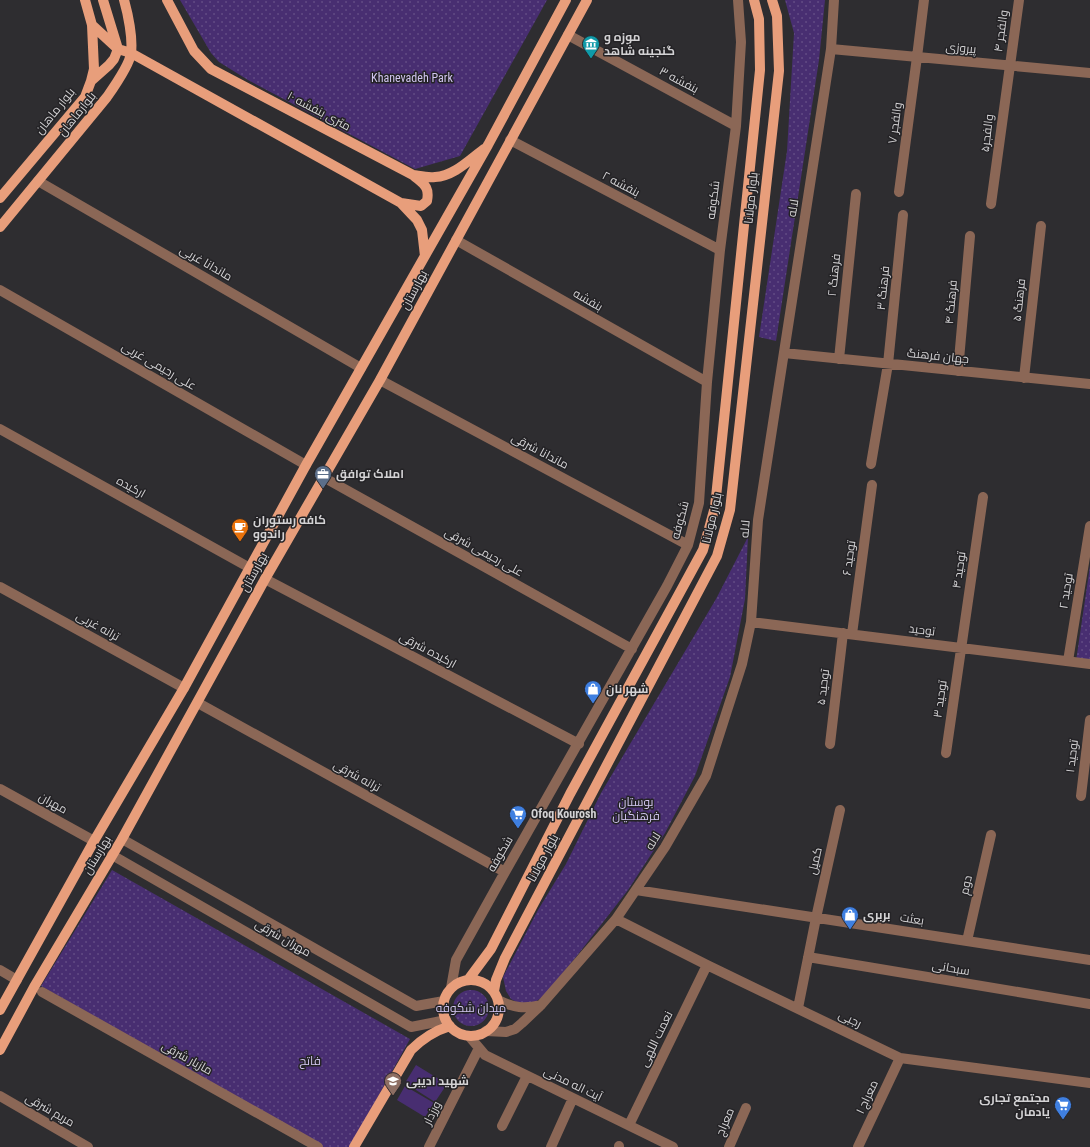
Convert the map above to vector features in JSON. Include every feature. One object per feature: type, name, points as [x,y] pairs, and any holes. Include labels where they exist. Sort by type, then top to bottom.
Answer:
[{"type":"main road","name":"بلوار ماهان","points":[[0,198],[85,97],[94,69],[92,25],[85,0]]},
{"type":"main road","points":[[91,81],[110,65],[114,60],[118,49],[103,0]]},
{"type":"main road","name":"بلوارماهان","points":[[0,227],[107,96],[119,79],[131,53],[129,21],[124,0]]},
{"type":"main road","name":"۱۰ متری بنفشه","points":[[166,0],[194,50],[211,69],[413,175],[435,177],[447,175],[459,168],[488,145]]},
{"type":"main road","name":"بهارستان","points":[[0,1010],[94,841],[184,688],[306,465],[488,145],[566,0]]},
{"type":"main road","name":"بهارستان","points":[[0,1050],[34,987],[122,839],[198,704],[265,579],[380,380],[587,0]]},
{"type":"main road","name":"بلوار مولانا","points":[[468,980],[491,949],[570,794],[703,550],[715,507],[760,70],[759,19],[754,0]]},
{"type":"main road","name":"بلوار مولانا","points":[[496,995],[496,980],[505,958],[717,556],[730,510],[778,71],[777,16],[772,0]]},
{"type":"main road","points":[[92,25],[118,49],[131,53],[401,203],[417,220],[422,230],[425,256]]},
{"type":"main road","points":[[401,203],[420,206],[427,201],[429,193],[427,187],[413,175]]},
{"type":"main road","points":[[468,980],[485,983],[496,995],[499,1012],[498,1018],[491,1028],[477,1036],[469,1036],[456,1031],[448,1023],[443,1014],[444,1001],[450,988],[462,981],[468,980]]},
{"type":"main road","points":[[354,1147],[411,1050],[423,1038],[448,1023]]},
{"type":"street","name":"شکوفه","points":[[450,988],[456,960],[632,649],[688,545],[699,503],[707,382],[720,250],[736,126],[741,42],[738,0]]},
{"type":"street","name":"لاله","points":[[486,1032],[506,1032],[522,1023],[541,1005],[616,919],[665,847],[706,776],[742,664],[751,622],[758,520],[830,49],[834,0]]},
{"type":"street","name":"والفجر ۷","points":[[899,192],[924,0]]},
{"type":"street","name":"والفجر ۴","points":[[1009,66],[1019,0]]},
{"type":"street","name":"بنفشه ۳","points":[[568,35],[736,126]]},
{"type":"street","name":"پیروزی","points":[[830,49],[1090,73]]},
{"type":"street","name":"والفجر۵","points":[[991,204],[1009,66]]},
{"type":"street","name":"بنفشه ۲","points":[[510,140],[720,250]]},
{"type":"street","name":"ماندانا غربی","points":[[38,181],[361,368]]},
{"type":"street","name":"فرهنگ ۲","points":[[839,359],[856,194]]},
{"type":"street","name":"فرهنگ ۳","points":[[871,464],[888,364],[903,215]]},
{"type":"street","name":"فرهنگ ۵","points":[[1024,378],[1041,226]]},
{"type":"street","name":"فرهنگ ۴","points":[[958,371],[970,236]]},
{"type":"street","name":"بنفشه","points":[[456,240],[707,382]]},
{"type":"street","name":"علی رحیمی غربی","points":[[0,290],[306,465]]},
{"type":"street","name":"جهان فرهنگ","points":[[784,353],[1090,384]]},
{"type":"street","name":"ماندانا شرقی","points":[[380,380],[688,545]]},
{"type":"street","name":"ارکیده","points":[[0,429],[250,568]]},
{"type":"street","name":"علی رحیمی شرقی","points":[[323,477],[632,649]]},
{"type":"street","name":"توحید ۶","points":[[848,634],[872,485]]},
{"type":"street","name":"توحید ۴","points":[[961,648],[983,497]]},
{"type":"street","name":"توحید ۲","points":[[1068,661],[1090,526]]},
{"type":"street","name":"ارکیده شرقی","points":[[265,579],[578,744]]},
{"type":"street","name":"ترانه غربی","points":[[0,587],[184,688]]},
{"type":"street","name":"توحید","points":[[751,622],[1090,664]]},
{"type":"street","name":"توحید ۵","points":[[830,744],[848,634]]},
{"type":"street","name":"توحید ۳","points":[[946,754],[961,648]]},
{"type":"street","name":"ترانه شرقی","points":[[198,704],[505,872]]},
{"type":"street","name":"توحید ۱","points":[[1080,796],[1090,720]]},
{"type":"street","name":"مهران","points":[[0,789],[94,841]]},
{"type":"street","name":"کمیل","points":[[798,1008],[840,810]]},
{"type":"street","name":"دوم","points":[[967,941],[991,835]]},
{"type":"street","name":"مهران شرقی","points":[[122,839],[416,1006],[444,1001]]},
{"type":"street","name":"مهران شرقی","points":[[112,855],[411,1026],[448,1023]]},
{"type":"street","name":"بعثت","points":[[636,890],[1090,960]]},
{"type":"street","name":"رجبی","points":[[616,919],[707,965],[900,1058],[1090,1083]]},
{"type":"street","name":"سبحانی","points":[[808,957],[1090,1004]]},
{"type":"street","name":"نعمت اللهی","points":[[628,1125],[707,965]]},
{"type":"street","points":[[0,970],[17,980]]},
{"type":"street","name":"مازیار شرقی","points":[[42,992],[318,1147]]},
{"type":"street","points":[[496,995],[518,1007],[530,1008],[541,1005]]},
{"type":"street","name":"آیت اله مدنی","points":[[469,1036],[484,1055],[673,1147]]},
{"type":"street","name":"ورزدار","points":[[429,1147],[479,1048]]},
{"type":"street","name":"معراج ۱","points":[[858,1147],[900,1058]]},
{"type":"street","points":[[502,1126],[527,1076]]},
{"type":"street","name":"مریم شرقی","points":[[0,1096],[88,1147]]},
{"type":"street","points":[[551,1147],[573,1098]]},
{"type":"street","name":"معراج","points":[[729,1147],[746,1108]]},
{"type":"green space","name":"Khanevadeh Park","points":[[180,0],[547,0],[460,156],[415,169],[248,80],[219,62],[211,53]]},
{"type":"green space","points":[[785,0],[825,0],[819,60],[776,341],[759,337],[787,151],[794,33]]},
{"type":"green space","name":"بوستان فرهنگیان","points":[[748,537],[745,599],[730,677],[695,776],[665,833],[628,890],[543,997],[533,1003],[522,1005],[511,999],[506,991],[503,977],[538,910],[566,864],[601,793],[716,599]]},
{"type":"green space","points":[[1090,566],[1090,662],[1076,661]]},
{"type":"green space","name":"فاتح","points":[[112,870],[410,1039],[350,1147],[322,1147],[41,986]]},
{"type":"green space","name":"میدان شکوفه","points":[[471,990],[481,993],[486,998],[489,1008],[486,1018],[481,1023],[471,1026],[461,1023],[456,1018],[453,1008],[456,998],[461,993]]},
{"type":"green space","points":[[416,1065],[447,1084],[435,1102],[405,1083]]},
{"type":"green space","points":[[405,1086],[434,1103],[425,1117],[397,1100]]},
{"type":"place","name":"موزه و گنجینه شاهد","points":[[591,59]]},
{"type":"place","name":"املاک توافق","points":[[323,489]]},
{"type":"place","name":"کافه رستوران راندوو","points":[[240,542]]},
{"type":"place","name":"شهر نان","points":[[593,704]]},
{"type":"place","name":"Ofoq Kourosh","points":[[518,829]]},
{"type":"place","name":"بربری","points":[[850,930]]},
{"type":"place","name":"شهید ادیبی","points":[[393,1096]]},
{"type":"place","name":"مجتمع تجاری یادمان","points":[[1063,1120]]}]
